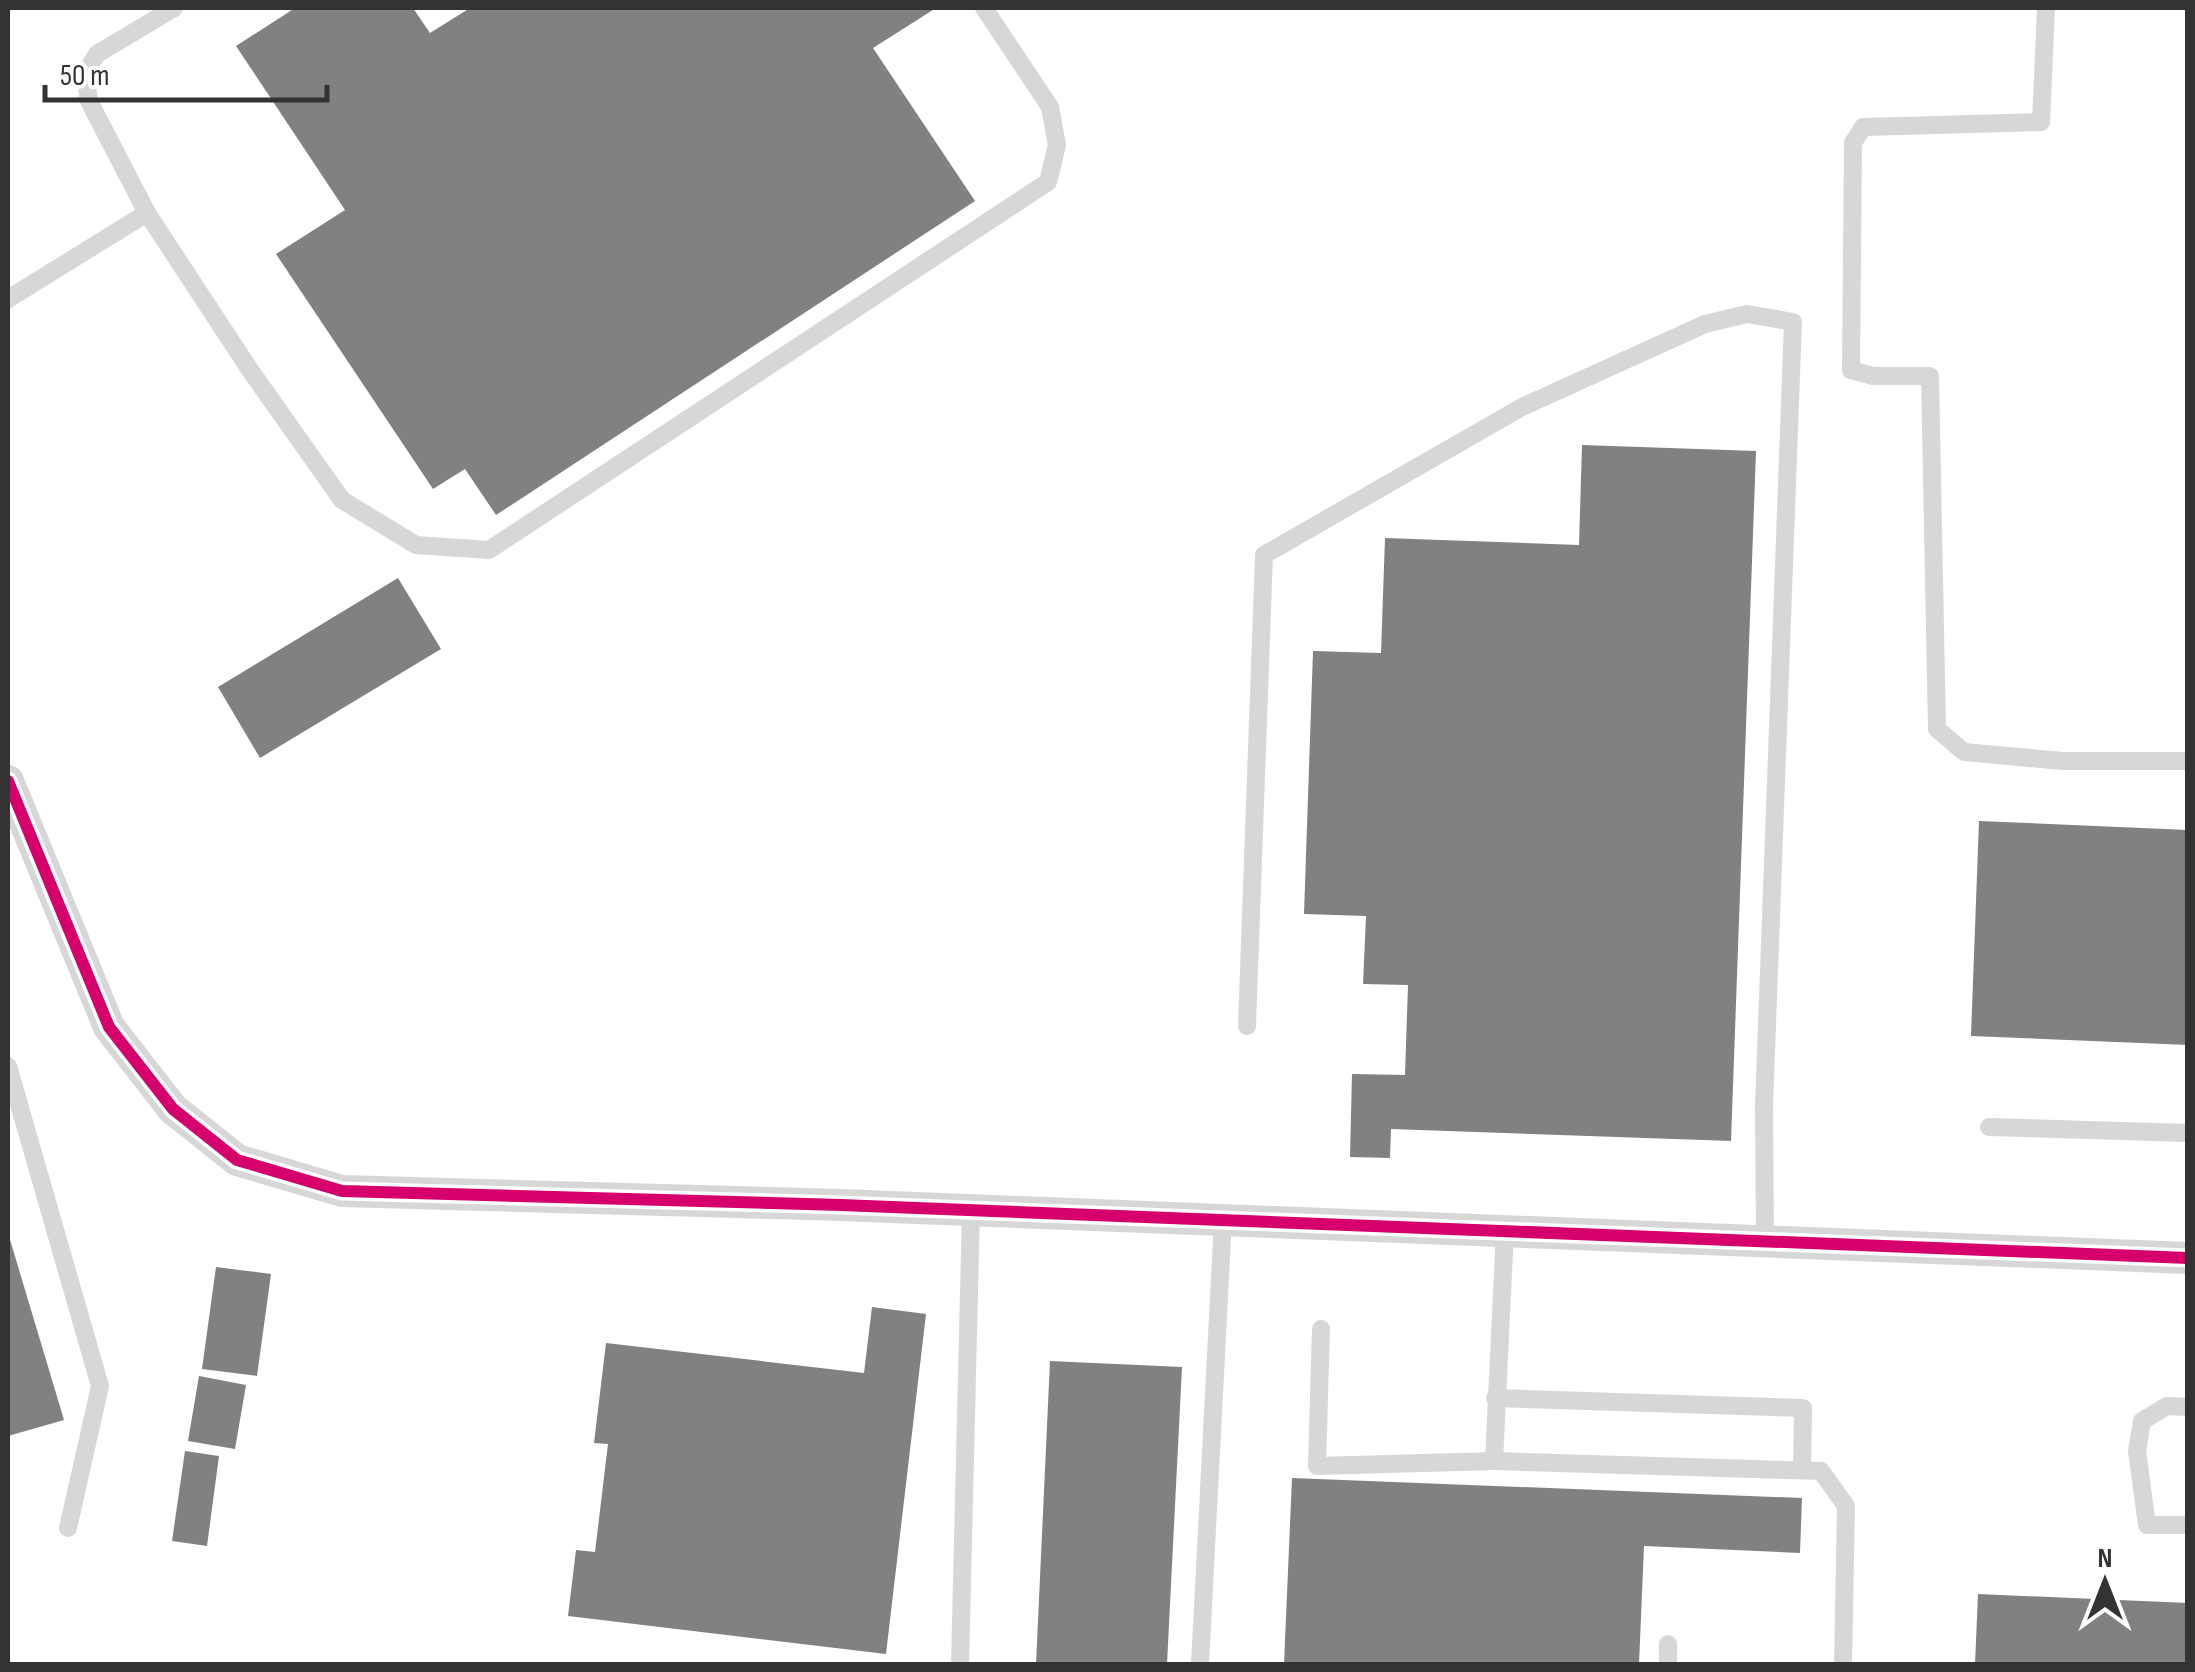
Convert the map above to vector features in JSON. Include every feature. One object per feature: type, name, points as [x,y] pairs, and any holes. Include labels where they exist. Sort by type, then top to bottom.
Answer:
[{"type":"street","points":[[8,781],[109,1026],[173,1109],[237,1160],[342,1191],[971,1210],[2188,1258]]},
{"type":"lane","points":[[174,8],[97,54],[86,72],[88,100],[147,213],[250,370],[342,500],[416,544],[489,550],[1048,182],[1056,145],[1050,107],[984,8]]},
{"type":"lane","points":[[2046,8],[2041,122],[1863,127],[1853,143],[1851,370],[1873,376],[1930,376],[1937,729],[1964,752],[2063,761],[2188,762]]},
{"type":"lane","points":[[8,299],[147,213]]},
{"type":"lane","points":[[1247,1026],[1264,555],[1522,407],[1705,324],[1747,314],[1793,322],[1764,1106],[1765,1242]]},
{"type":"lane","points":[[8,1066],[100,1386],[68,1528]]},
{"type":"lane","points":[[1989,1128],[2188,1133]]},
{"type":"lane","points":[[960,1664],[971,1210]]},
{"type":"lane","points":[[1200,1664],[1223,1220]]},
{"type":"lane","points":[[1494,1461],[1506,1232]]},
{"type":"lane","points":[[1321,1329],[1317,1466],[1494,1461],[1821,1471],[1846,1506],[1843,1664]]},
{"type":"lane","points":[[1495,1398],[1803,1408],[1802,1470]]},
{"type":"lane","points":[[2188,1407],[2167,1406],[2142,1421],[2136,1451],[2146,1525],[2188,1525]]},
{"type":"lane","points":[[1668,1644],[1668,1664]]},
{"type":"building","points":[[295,8],[413,8],[430,33],[470,8],[936,8],[873,48],[975,201],[496,515],[465,469],[433,489],[276,254],[345,210],[236,46]]},
{"type":"building","points":[[1582,445],[1756,451],[1731,1141],[1391,1129],[1390,1158],[1350,1157],[1352,1074],[1405,1075],[1408,985],[1363,984],[1366,916],[1304,914],[1313,651],[1381,653],[1385,538],[1579,545]]},
{"type":"building","points":[[398,578],[441,649],[260,758],[218,687]]},
{"type":"building","points":[[1979,821],[2188,830],[2188,1045],[1971,1036]]},
{"type":"building","points":[[8,1233],[64,1420],[8,1436]]},
{"type":"building","points":[[216,1267],[271,1274],[257,1376],[202,1369]]},
{"type":"building","points":[[872,1307],[926,1314],[886,1654],[568,1616],[576,1550],[595,1552],[608,1444],[594,1443],[606,1343],[864,1373]]},
{"type":"building","points":[[1050,1361],[1182,1367],[1167,1664],[1036,1664]]},
{"type":"building","points":[[199,1376],[246,1385],[235,1449],[188,1441]]},
{"type":"building","points":[[185,1451],[219,1456],[207,1546],[172,1541]]},
{"type":"building","points":[[1292,1478],[1802,1498],[1800,1553],[1644,1546],[1639,1664],[1284,1664]]},
{"type":"building","points":[[1978,1594],[2188,1603],[2188,1664],[1975,1664]]},
{"type":"cycle path","points":[[8,781],[109,1027],[173,1109],[237,1160],[342,1191],[841,1205],[2188,1258]]}]
